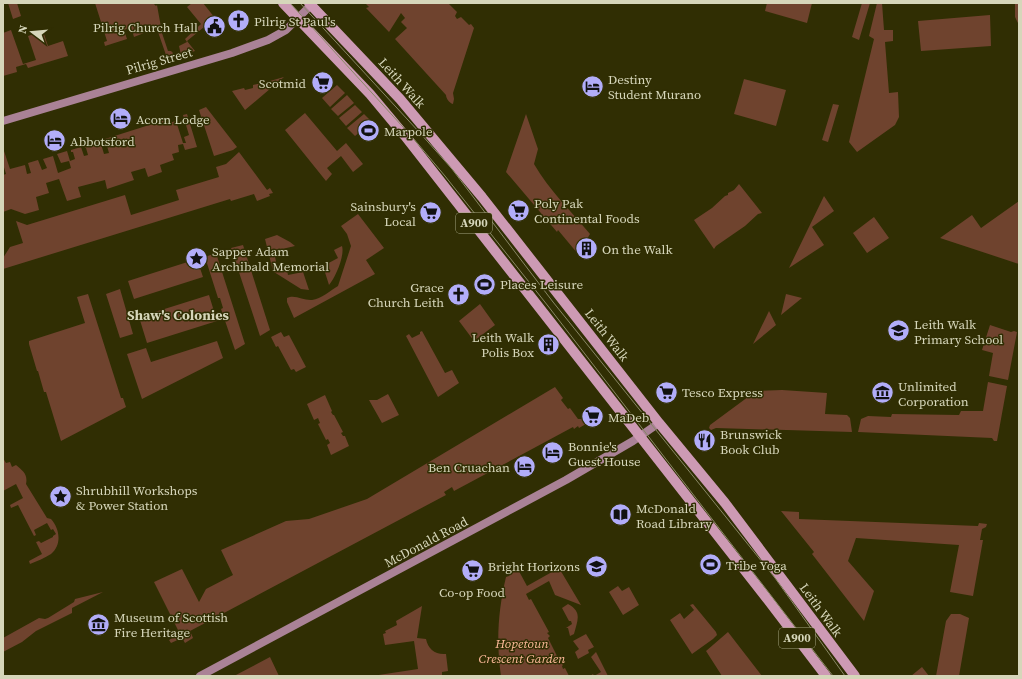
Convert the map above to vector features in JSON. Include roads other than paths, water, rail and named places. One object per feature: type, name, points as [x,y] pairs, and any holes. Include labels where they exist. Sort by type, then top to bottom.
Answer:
[{"type":"main road","name":"A900","points":[[283,3],[370,94],[406,136],[826,676]]},
{"type":"main road","name":"Leith Walk","points":[[310,4],[400,99],[470,183],[659,423],[725,503],[855,676]]},
{"type":"street","name":"Pilrig Street","points":[[3,121],[268,40],[286,30],[298,19],[310,4]]},
{"type":"street","name":"McDonald Road","points":[[200,676],[505,513],[640,437],[659,423]]},
{"type":"tram line","points":[[290,3],[413,138],[445,176],[548,306],[833,676]]},
{"type":"tram line","points":[[300,3],[452,169],[553,302],[775,578],[845,676]]},
{"type":"place","name":"Pilrig St Paul's","points":[[238,21]]},
{"type":"place","name":"Pilrig Church Hall","points":[[214,27]]},
{"type":"place","name":"Scotmid","points":[[322,83]]},
{"type":"place","name":"Destiny Student Murano","points":[[593,86]]},
{"type":"place","name":"Acorn Lodge","points":[[121,119]]},
{"type":"place","name":"Marpole","points":[[368,131]]},
{"type":"place","name":"Abbotsford","points":[[55,141]]},
{"type":"place","name":"Poly Pak Continental Foods","points":[[518,210]]},
{"type":"place","name":"Sainsbury's Local","points":[[431,213]]},
{"type":"place","name":"On the Walk","points":[[587,249]]},
{"type":"place","name":"Sapper Adam Archibald Memorial","points":[[197,258]]},
{"type":"place","name":"Places Leisure","points":[[484,284]]},
{"type":"place","name":"Grace Church Leith","points":[[459,294]]},
{"type":"place","name":"Leith Walk Primary School","points":[[899,331]]},
{"type":"place","name":"Leith Walk Polis Box","points":[[549,344]]},
{"type":"place","name":"Tesco Express","points":[[666,392]]},
{"type":"place","name":"Unlimited Corporation","points":[[883,393]]},
{"type":"place","name":"MaDeb","points":[[592,417]]},
{"type":"place","name":"Brunswick Book Club","points":[[705,441]]},
{"type":"place","name":"Bonnie's Guest House","points":[[552,453]]},
{"type":"place","name":"Ben Cruachan","points":[[525,467]]},
{"type":"place","name":"Shrubhill Workshops & Power Station","points":[[61,497]]},
{"type":"place","name":"McDonald Road Library","points":[[620,515]]},
{"type":"place","name":"Tribe Yoga","points":[[711,565]]},
{"type":"place","name":"Bright Horizons","points":[[596,566]]},
{"type":"place","name":"Co-op Food","points":[[472,570]]},
{"type":"place","name":"Museum of Scottish Fire Heritage","points":[[99,624]]},
{"type":"district","name":"Shaw's Colonies","points":[[178,315]]},
{"type":"park label","name":"Hopetoun Crescent Garden","points":[[522,650]]}]
